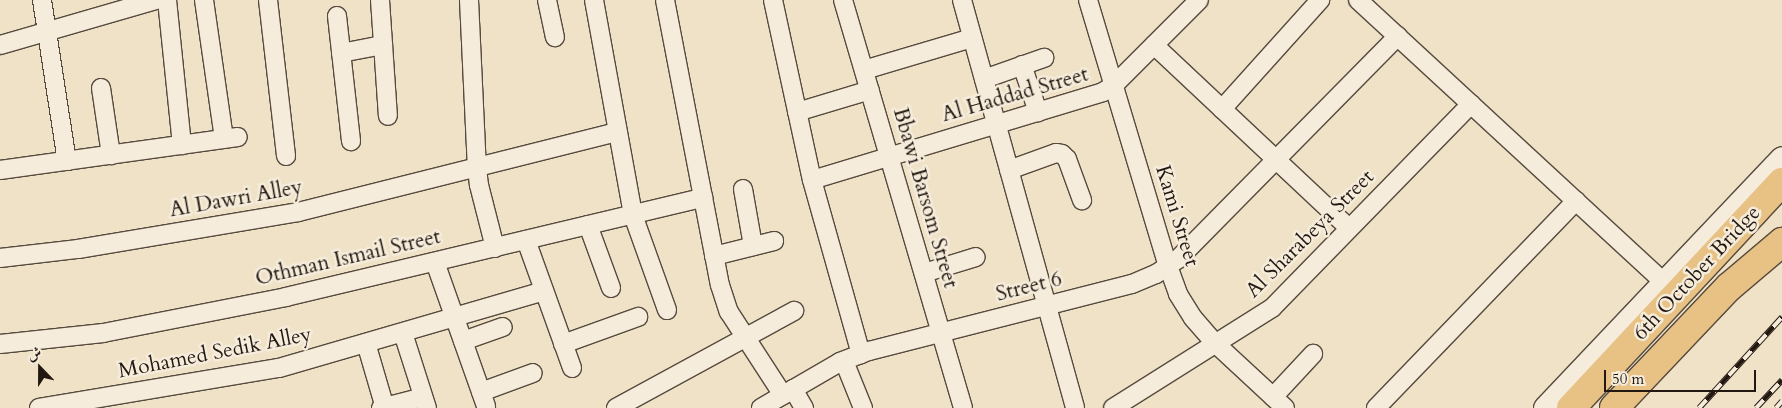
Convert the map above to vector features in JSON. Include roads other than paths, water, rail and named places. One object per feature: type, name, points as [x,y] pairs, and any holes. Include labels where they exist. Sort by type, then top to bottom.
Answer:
[{"type":"highway","name":"6th October Bridge","points":[[1571,408],[1782,182]]},
{"type":"highway","points":[[1659,314],[1782,236]]},
{"type":"highway","name":"6th October Bridge","points":[[1640,408],[1782,242]]},
{"type":"highway","points":[[1614,408],[1729,286],[1782,242]]},
{"type":"main road","points":[[1546,408],[1666,284],[1782,159]]},
{"type":"main road","points":[[1554,408],[1782,170]]},
{"type":"street","points":[[42,0],[67,161]]},
{"type":"street","points":[[0,44],[47,30],[110,6],[156,0]]},
{"type":"street","points":[[167,0],[182,145]]},
{"type":"street","points":[[0,170],[231,138],[204,0]]},
{"type":"street","points":[[268,0],[286,156]]},
{"type":"street","points":[[380,0],[388,116]]},
{"type":"street","points":[[469,0],[477,167],[479,185],[495,248]]},
{"type":"street","points":[[547,0],[555,37]]},
{"type":"street","points":[[594,0],[633,215],[667,310]]},
{"type":"street","points":[[665,0],[720,286],[729,312],[745,338],[788,392],[804,408]]},
{"type":"street","points":[[773,0],[812,180],[860,354]]},
{"type":"street","name":"Bbawi Barsom Street","points":[[843,0],[963,408]]},
{"type":"street","points":[[962,0],[1075,408]]},
{"type":"street","name":"Kami Street","points":[[1088,0],[1178,294],[1192,318],[1216,344],[1279,402]]},
{"type":"street","name":"Al Haddad Street","points":[[812,180],[889,155],[1091,97],[1114,85],[1199,0]]},
{"type":"street","points":[[1222,109],[1320,0]]},
{"type":"street","points":[[1366,3],[1398,36],[1666,284]]},
{"type":"street","points":[[337,16],[351,141]]},
{"type":"street","name":"Street 6","points":[[765,407],[788,392],[860,354],[1132,284],[1156,274],[1178,258],[1398,36]]},
{"type":"street","points":[[864,70],[972,38]]},
{"type":"street","points":[[341,53],[383,45]]},
{"type":"street","points":[[1154,45],[1349,228]]},
{"type":"street","points":[[984,78],[1044,58]]},
{"type":"street","points":[[1022,65],[1038,112]]},
{"type":"street","points":[[101,88],[111,155]]},
{"type":"street","points":[[797,112],[870,90]]},
{"type":"street","name":"Al Sharabeya Street","points":[[1113,408],[1272,308],[1471,104]]},
{"type":"street","name":"Al Dawri Alley","points":[[0,258],[78,249],[298,212],[617,132]]},
{"type":"street","points":[[1009,170],[1056,154],[1062,154],[1067,159],[1082,200]]},
{"type":"street","points":[[743,189],[753,246]]},
{"type":"street","name":"Othman Ismail Street","points":[[0,344],[103,333],[286,297],[703,198]]},
{"type":"street","points":[[1376,408],[1576,201]]},
{"type":"street","points":[[588,225],[611,288]]},
{"type":"street","points":[[526,240],[572,368]]},
{"type":"street","points":[[714,256],[774,241]]},
{"type":"street","points":[[924,274],[976,257]]},
{"type":"street","points":[[435,262],[484,399],[533,373]]},
{"type":"street","name":"Mohamed Sedik Alley","points":[[39,408],[279,368],[544,291]]},
{"type":"street","points":[[616,408],[794,311]]},
{"type":"street","points":[[563,344],[638,317]]},
{"type":"street","points":[[463,341],[503,327]]},
{"type":"street","points":[[366,343],[383,408],[425,403],[403,333]]},
{"type":"street","points":[[1279,402],[1312,354]]},
{"type":"street","points":[[844,361],[863,408]]},
{"type":"railway","points":[[1699,408],[1782,317]]},
{"type":"railway","points":[[1756,408],[1782,380]]},
{"type":"railway","points":[[1776,408],[1782,401]]}]
